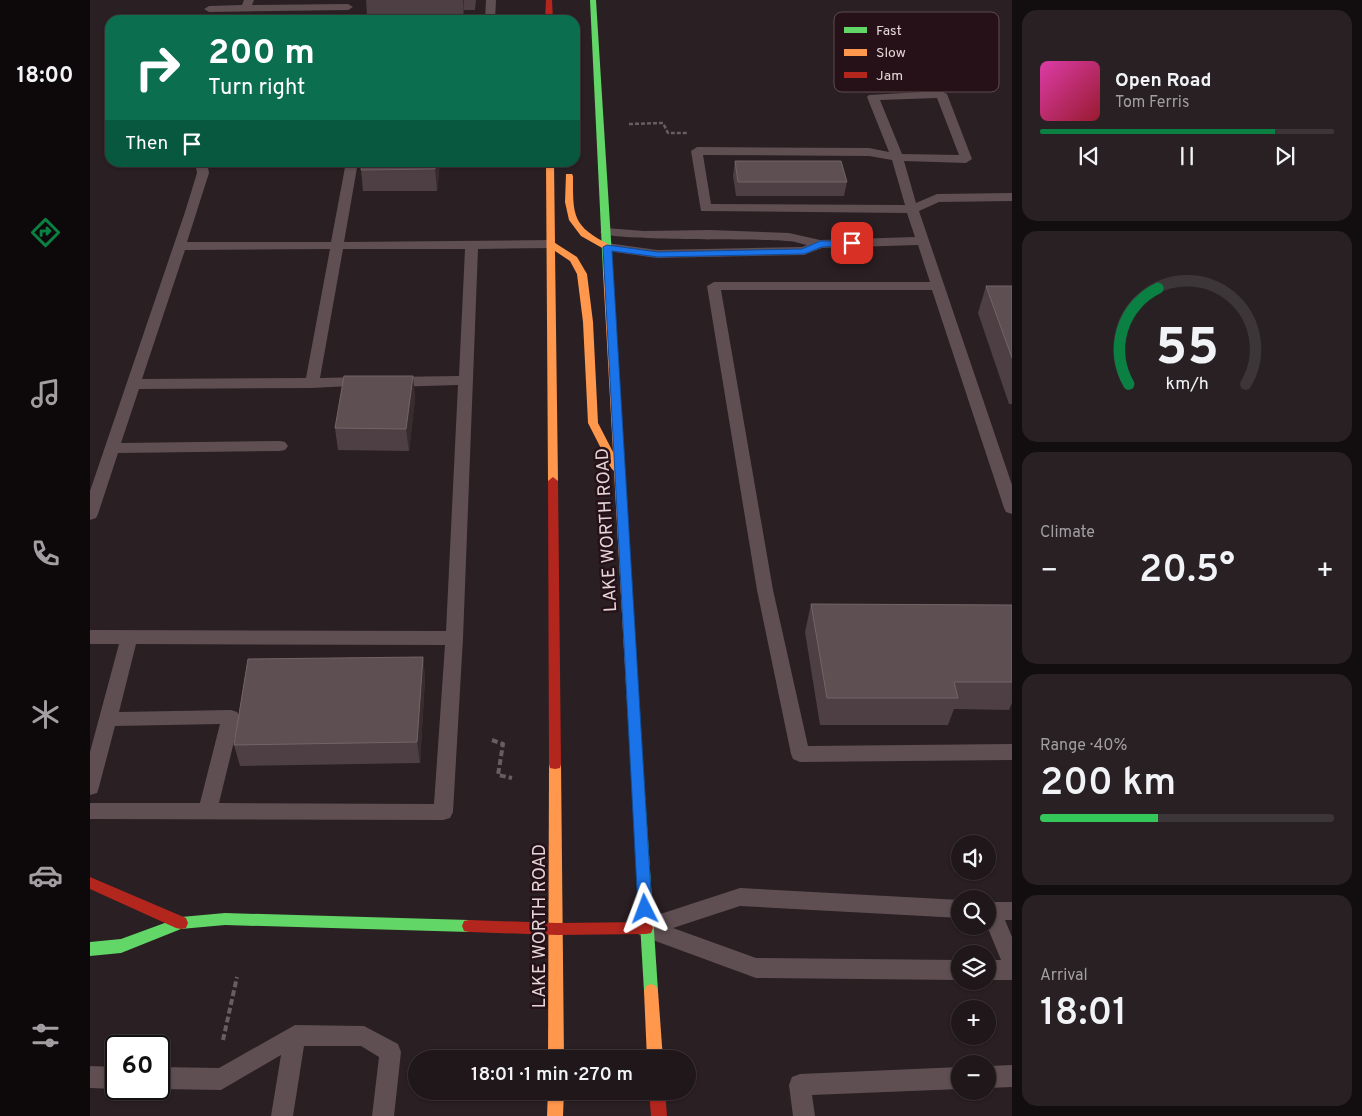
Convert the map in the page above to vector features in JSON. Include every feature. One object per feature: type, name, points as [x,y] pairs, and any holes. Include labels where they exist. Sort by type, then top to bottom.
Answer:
[{"type":"main road","points":[[549,0],[549,15]]},
{"type":"main road","name":"LAKE WORTH ROAD","points":[[593,0],[654,1050]]},
{"type":"main road","name":"LAKE WORTH ROAD","points":[[550,167],[557,929],[556,1050]]},
{"type":"main road","points":[[569,167],[569,214],[577,231],[588,239],[607,247]]},
{"type":"main road","points":[[551,244],[574,259],[582,274],[588,322],[593,423],[621,476]]},
{"type":"main road","points":[[90,883],[181,922]]},
{"type":"main road","points":[[90,949],[121,946],[181,922],[225,919],[557,929],[646,928]]},
{"type":"main road","points":[[555,1116],[556,1100]]},
{"type":"main road","points":[[658,1100],[659,1116]]},
{"type":"lane","points":[[490,15],[491,0]]},
{"type":"lane","points":[[210,4],[349,3]]},
{"type":"lane","points":[[1012,198],[937,198],[912,209],[705,208],[697,151],[869,152],[898,157],[966,159],[941,94],[873,97],[898,157],[912,209],[1012,508]]},
{"type":"lane","points":[[90,514],[180,246],[203,173],[201,167]]},
{"type":"lane","points":[[312,383],[351,167]]},
{"type":"lane","points":[[606,232],[644,235],[710,234],[789,237],[820,244],[924,242]]},
{"type":"lane","points":[[180,246],[551,244]]},
{"type":"lane","points":[[607,247],[667,254],[804,251],[820,244]]},
{"type":"lane","points":[[90,811],[443,812],[454,638],[472,245]]},
{"type":"lane","points":[[938,286],[714,286],[765,590],[800,754],[1012,752]]},
{"type":"lane","points":[[133,384],[466,380]]},
{"type":"lane","points":[[112,448],[280,446]]},
{"type":"lane","points":[[90,637],[454,638]]},
{"type":"lane","points":[[90,787],[129,637]]},
{"type":"lane","points":[[108,718],[231,717],[208,811]]},
{"type":"lane","points":[[646,928],[740,897],[951,909]]},
{"type":"lane","points":[[996,911],[1012,911]]},
{"type":"lane","points":[[996,926],[1012,961]]},
{"type":"lane","points":[[646,928],[756,968],[951,970]]},
{"type":"lane","points":[[996,970],[1012,970]]},
{"type":"lane","points":[[282,1116],[295,1035]]},
{"type":"lane","points":[[170,1078],[221,1079],[295,1035],[364,1036],[390,1052],[384,1116]]},
{"type":"lane","points":[[996,1077],[1012,1076]]},
{"type":"lane","points":[[90,1077],[105,1078]]},
{"type":"lane","points":[[804,1116],[800,1085],[951,1078]]},
{"type":"path","points":[[492,740],[503,744],[498,775],[512,778]]},
{"type":"path","points":[[223,1040],[237,977]]},
{"type":"building","points":[[735,161],[841,161],[847,182],[738,182]]},
{"type":"building","points":[[361,167],[435,167],[435,169],[361,170]]},
{"type":"building","points":[[986,286],[1012,286],[1012,358]]},
{"type":"building","points":[[344,376],[413,376],[406,429],[335,428]]},
{"type":"building","points":[[811,604],[1012,605],[1012,682],[954,682],[958,698],[827,698]]},
{"type":"building","points":[[423,657],[417,742],[234,745],[248,659]]},
{"type":"traffic: fast","points":[[593,0],[608,272]]},
{"type":"traffic: fast","points":[[633,703],[651,991]]},
{"type":"traffic: fast","points":[[90,949],[121,946],[181,923],[225,919],[469,926]]},
{"type":"traffic: slow","points":[[550,167],[553,481]]},
{"type":"traffic: slow","points":[[569,176],[569,202],[573,220],[584,234],[607,247]]},
{"type":"traffic: slow","points":[[551,244],[574,259],[582,274],[588,322],[593,423],[616,468]]},
{"type":"traffic: slow","points":[[608,272],[633,703]]},
{"type":"traffic: slow","points":[[555,764],[556,1050]]},
{"type":"traffic: slow","points":[[651,991],[654,1050]]},
{"type":"traffic: slow","points":[[555,1116],[556,1100]]},
{"type":"traffic: jam","points":[[549,0],[549,15]]},
{"type":"traffic: jam","points":[[553,481],[555,764]]},
{"type":"traffic: jam","points":[[90,883],[181,923]]},
{"type":"traffic: jam","points":[[469,926],[557,929],[646,928]]},
{"type":"traffic: jam","points":[[658,1100],[659,1116]]},
{"type":"route","points":[[645,909],[607,247],[658,254],[804,251],[820,244],[852,243]]}]
